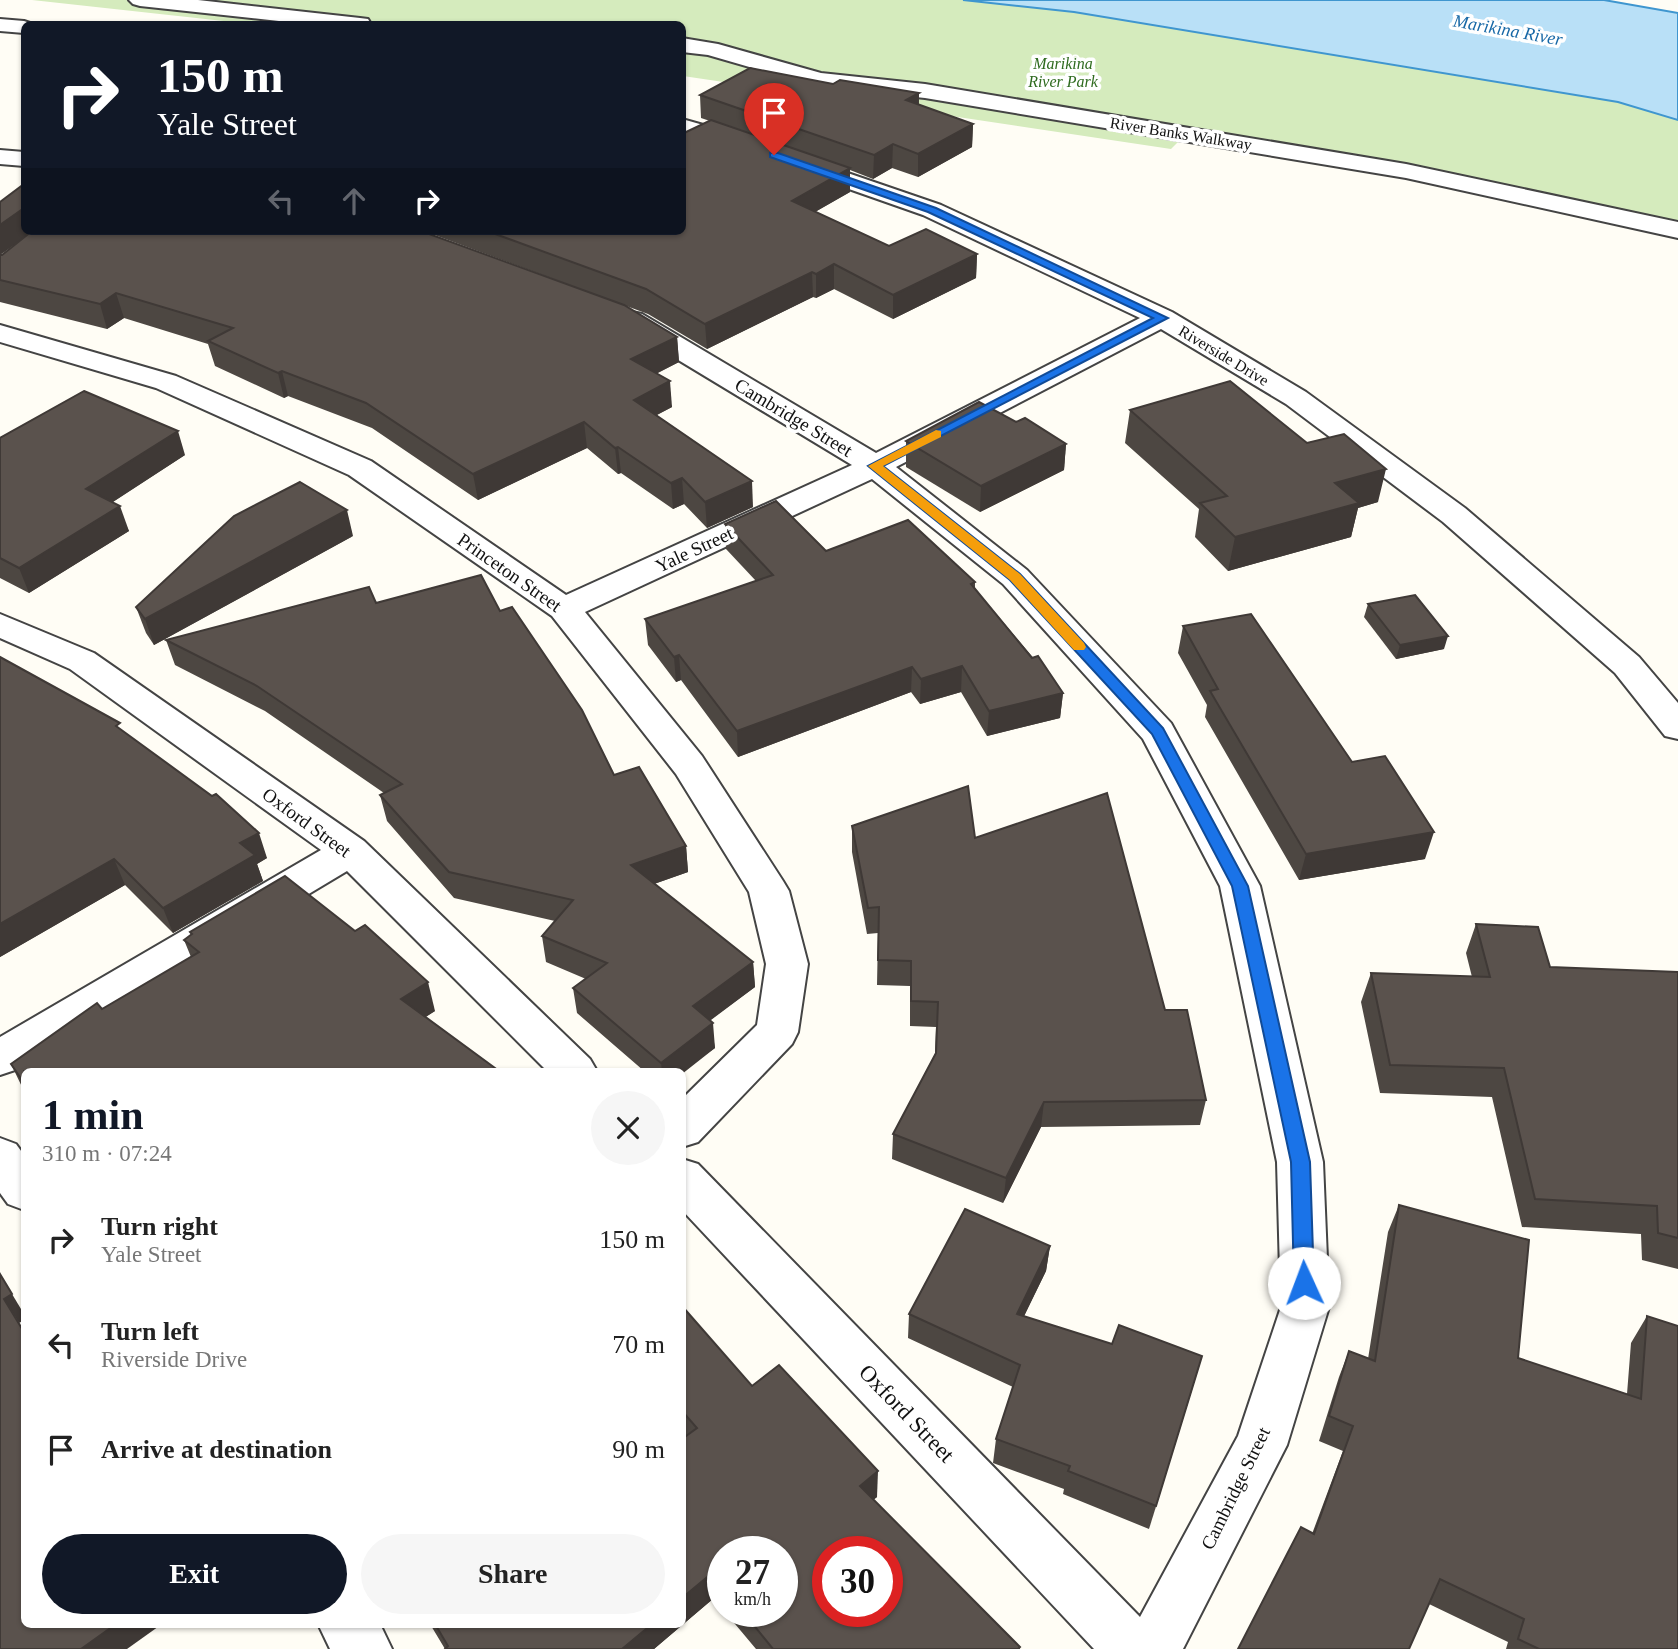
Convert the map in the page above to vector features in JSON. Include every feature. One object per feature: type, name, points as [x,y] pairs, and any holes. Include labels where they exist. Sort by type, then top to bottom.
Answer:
[{"type":"street","points":[[140,0],[332,21]]},
{"type":"street","points":[[0,25],[21,27]]},
{"type":"street","name":"River Banks Walkway","points":[[686,46],[710,49],[819,80],[925,91],[1393,168],[1678,230]]},
{"type":"street","name":"Riverside Drive","points":[[686,127],[721,136],[932,210],[1162,318],[1296,398],[1454,515],[1627,666],[1678,727]]},
{"type":"street","points":[[0,157],[21,159]]},
{"type":"street","name":"Cambridge Street","points":[[612,312],[637,322],[875,466],[1015,577],[1158,732],[1240,886],[1300,1162],[1304,1307],[1261,1445],[1153,1649]]},
{"type":"street","name":"Yale Street","points":[[564,609],[875,466],[1162,318]]},
{"type":"street","name":"Princeton Street","points":[[0,333],[166,382],[360,468],[564,609],[690,765],[769,891],[787,964],[777,1032],[686,1125]]},
{"type":"street","name":"Oxford Street","points":[[0,625],[82,661],[350,851],[572,1068]]},
{"type":"street","points":[[0,1058],[350,851]]},
{"type":"street","points":[[0,1157],[21,1186]]},
{"type":"street","name":"Oxford Street","points":[[686,1182],[1132,1649]]},
{"type":"street","points":[[349,1628],[364,1649]]},
{"type":"green space","name":"Marikina River Park","points":[[32,0],[963,0],[1074,12],[1618,102],[1678,120],[1678,222],[1191,129],[1171,149],[686,76],[686,21],[224,21]]},
{"type":"water","name":"Marikina River","points":[[963,0],[1604,0],[1678,13],[1678,120],[1618,102],[1074,12]]},
{"type":"building","points":[[750,68],[833,84],[840,80],[919,93],[906,100],[973,124],[918,154],[893,144],[874,155],[700,95]]},
{"type":"building","points":[[711,120],[850,168],[792,201],[889,246],[926,229],[977,254],[893,295],[834,264],[705,324],[646,289],[498,235],[686,235],[686,132]]},
{"type":"building","points":[[21,186],[21,210],[0,225],[0,202]]},
{"type":"building","points":[[27,235],[432,235],[624,305],[677,337],[631,359],[670,381],[634,400],[752,481],[705,502],[682,478],[671,483],[618,447],[615,448],[584,422],[473,474],[366,403],[282,371],[278,373],[208,341],[233,328],[116,293],[100,304],[0,280],[2,255]]},
{"type":"building","points":[[1230,381],[1307,443],[1344,434],[1386,469],[1335,483],[1359,503],[1235,537],[1200,503],[1227,496],[1130,410]]},
{"type":"building","points":[[84,391],[178,431],[86,489],[120,506],[19,568],[0,558],[0,438]]},
{"type":"building","points":[[979,402],[1016,422],[1025,418],[1066,444],[981,486],[906,441]]},
{"type":"building","points":[[300,482],[347,510],[145,619],[136,607],[234,516]]},
{"type":"building","points":[[776,501],[826,551],[908,520],[975,582],[971,584],[1032,658],[1038,656],[1063,693],[989,711],[962,666],[921,679],[912,667],[737,731],[679,655],[674,657],[645,619],[773,575],[725,524]]},
{"type":"building","points":[[481,575],[500,611],[512,607],[582,710],[614,775],[639,767],[686,846],[631,865],[753,962],[693,1006],[713,1023],[661,1063],[573,988],[607,963],[542,936],[573,900],[449,872],[380,795],[402,784],[257,686],[166,640],[369,587],[376,603]]},
{"type":"building","points":[[1415,595],[1448,636],[1400,645],[1368,604]]},
{"type":"building","points":[[1251,614],[1352,762],[1385,756],[1434,832],[1306,854],[1210,691],[1218,689],[1183,626]]},
{"type":"building","points":[[0,657],[120,723],[116,726],[212,796],[216,794],[259,833],[240,843],[255,855],[163,908],[114,859],[0,924]]},
{"type":"building","points":[[968,786],[975,838],[1107,793],[1165,1010],[1187,1010],[1206,1100],[1044,1102],[1006,1178],[893,1134],[936,1053],[938,1002],[911,1001],[911,961],[878,960],[879,907],[868,908],[852,826]]},
{"type":"building","points":[[285,876],[355,931],[365,925],[428,982],[401,999],[495,1068],[21,1068],[21,1079],[11,1064],[97,1003],[102,1009],[199,952],[184,940],[192,934],[190,932]]},
{"type":"building","points":[[1476,924],[1538,927],[1550,967],[1678,972],[1678,1238],[1658,1233],[1657,1206],[1535,1199],[1504,1068],[1390,1065],[1371,973],[1490,977]]},
{"type":"building","points":[[1399,1205],[1529,1240],[1518,1358],[1641,1399],[1647,1316],[1678,1326],[1678,1649],[1539,1649],[1518,1639],[1524,1619],[1440,1579],[1409,1649],[1238,1649],[1301,1527],[1314,1534],[1353,1426],[1329,1416],[1349,1351],[1375,1361]]},
{"type":"building","points":[[965,1209],[1050,1246],[1017,1314],[1112,1344],[1119,1325],[1202,1356],[1156,1506],[1068,1471],[1070,1466],[996,1439],[1020,1365],[909,1314]]},
{"type":"building","points":[[0,1274],[12,1294],[4,1299],[21,1327],[21,1628],[110,1628],[81,1649],[0,1649]]},
{"type":"building","points":[[686,1311],[752,1386],[779,1365],[878,1471],[860,1486],[1020,1647],[773,1649],[755,1627],[798,1627],[798,1536],[707,1536],[707,1577],[686,1595],[686,1436],[697,1428],[686,1416]]},
{"type":"building","points":[[437,1628],[647,1628],[622,1649],[445,1649],[448,1646]]},
{"type":"slow traffic","points":[[936,434],[875,466],[1015,577],[1079,647]]},
{"type":"route","points":[[774,155],[932,210],[1162,318],[875,466],[1015,577],[1158,732],[1240,886],[1300,1162],[1304,1283]]}]
